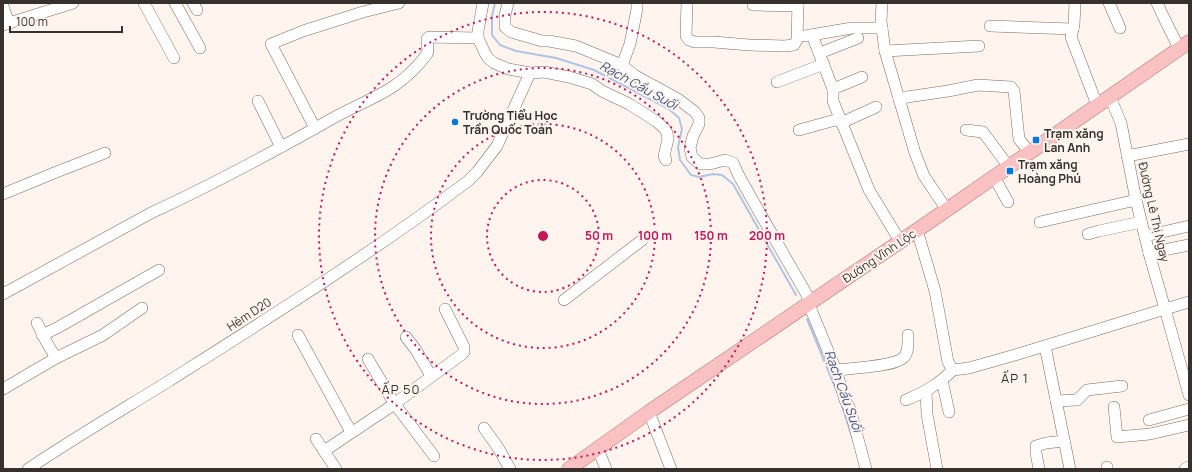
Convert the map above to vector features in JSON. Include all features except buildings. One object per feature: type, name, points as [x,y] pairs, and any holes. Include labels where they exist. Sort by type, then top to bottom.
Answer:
[{"type":"main road","name":"Đường Vĩnh Lộc","points":[[569,469],[649,412],[947,210],[1184,45]]},
{"type":"street","points":[[3,6],[6,24],[73,3]]},
{"type":"street","points":[[144,3],[174,58]]},
{"type":"street","points":[[175,3],[200,48]]},
{"type":"street","points":[[315,128],[271,44],[303,31],[363,12],[399,3]]},
{"type":"street","points":[[483,3],[478,38],[484,53],[494,63],[508,70],[538,71],[569,77],[592,84],[602,91],[629,104],[656,121],[665,129],[668,139],[664,156],[666,160]]},
{"type":"street","points":[[508,3],[505,27],[511,32],[542,44],[549,41],[576,46],[622,65],[634,75],[678,99],[695,112],[699,118],[699,124],[691,142],[690,148],[692,157],[700,164],[710,164],[725,160],[733,163],[742,182],[806,295],[836,370],[845,400],[850,409],[866,469]]},
{"type":"street","points":[[622,65],[630,44],[637,3]]},
{"type":"street","points":[[687,3],[686,36],[689,40],[695,42],[749,45],[790,46],[796,43],[798,4],[759,4]]},
{"type":"street","points":[[882,3],[881,21],[885,51],[915,153],[924,176],[947,210]]},
{"type":"street","points":[[1075,3],[1071,37],[1097,105]]},
{"type":"street","points":[[1109,3],[1120,28]]},
{"type":"street","points":[[1157,3],[1164,20],[1184,45]]},
{"type":"street","points":[[990,26],[1073,29]]},
{"type":"street","points":[[797,36],[852,28],[882,28]]},
{"type":"street","points":[[812,35],[833,89],[832,102],[869,190],[900,242]]},
{"type":"street","points":[[3,294],[152,213],[176,202],[281,147],[341,113],[382,93],[406,77],[413,70],[428,52],[427,39],[429,37],[478,38]]},
{"type":"street","points":[[820,53],[858,38]]},
{"type":"street","points":[[885,51],[979,46]]},
{"type":"street","points":[[777,82],[824,64]]},
{"type":"street","name":"Hẻm D20","points":[[28,469],[358,260],[468,181],[497,146],[538,71]]},
{"type":"street","points":[[833,89],[862,77]]},
{"type":"street","points":[[899,100],[907,97],[978,85],[1011,87],[1014,91],[1018,139],[1029,152]]},
{"type":"street","name":"Đường Lê Thị Ngay","points":[[1110,97],[1121,123],[1141,222],[1189,395]]},
{"type":"street","points":[[258,101],[281,147]]},
{"type":"street","points":[[799,130],[840,121],[876,108]]},
{"type":"street","points":[[966,130],[983,132],[1009,167]]},
{"type":"street","points":[[1127,156],[1189,144]]},
{"type":"street","points":[[3,194],[105,153]]},
{"type":"street","points":[[994,177],[1008,202]]},
{"type":"street","points":[[1040,222],[1136,200]]},
{"type":"street","points":[[1088,234],[1141,222]]},
{"type":"street","points":[[1145,236],[1189,226]]},
{"type":"street","points":[[917,230],[931,274],[948,362],[953,370]]},
{"type":"street","points":[[564,300],[642,240]]},
{"type":"street","points":[[1149,253],[1189,244]]},
{"type":"street","points":[[42,335],[159,270]]},
{"type":"street","points":[[906,400],[926,391],[953,370],[969,368],[1189,302]]},
{"type":"street","points":[[3,389],[56,358],[103,335],[142,308]]},
{"type":"street","points":[[324,451],[394,403],[464,352],[464,347],[445,309]]},
{"type":"street","points":[[37,323],[42,335],[56,358]]},
{"type":"street","points":[[298,335],[351,432]]},
{"type":"street","points":[[836,370],[881,365],[895,362],[904,358],[907,351],[908,335]]},
{"type":"street","points":[[406,337],[416,350],[431,376]]},
{"type":"street","points":[[1045,346],[1070,469]]},
{"type":"street","points":[[368,359],[394,403],[434,456]]},
{"type":"street","points":[[942,380],[949,412]]},
{"type":"street","points":[[1056,400],[1077,400],[1087,390],[1122,386]]},
{"type":"street","points":[[926,391],[927,414],[937,469]]},
{"type":"street","points":[[1114,407],[1117,437],[1150,434],[1189,425]]},
{"type":"street","points":[[1149,420],[1189,409]]},
{"type":"street","points":[[649,412],[671,469]]},
{"type":"street","points":[[484,428],[499,449],[510,469]]},
{"type":"street","points":[[316,439],[336,469]]},
{"type":"street","points":[[1039,469],[1036,446],[1064,441]]},
{"type":"street","points":[[598,449],[606,469]]},
{"type":"street","points":[[1185,469],[1189,467]]},
{"type":"waterway","name":"Rạch Cầu Suối","points":[[495,3],[492,16],[492,35],[500,45],[516,51],[556,58],[594,70],[669,109],[679,118],[682,129],[678,147],[680,160],[691,175],[699,177],[713,174],[722,175],[733,184],[796,295]]},
{"type":"waterway","name":"Rạch Cầu Suối","points":[[807,319],[837,392]]},
{"type":"waterway","name":"Rạch Cầu Suối","points":[[842,406],[853,440]]},
{"type":"place","name":"Trường Tiểu Học Trần Quốc Toản","points":[[455,122]]},
{"type":"place","name":"Trạm xăng Lan Anh","points":[[1036,140]]},
{"type":"place","name":"Trạm xăng Hoàng Phú","points":[[1010,171]]},
{"type":"district","name":"ẤP 1","points":[[1015,378]]},
{"type":"district","name":"ẤP 50","points":[[401,389]]}]
